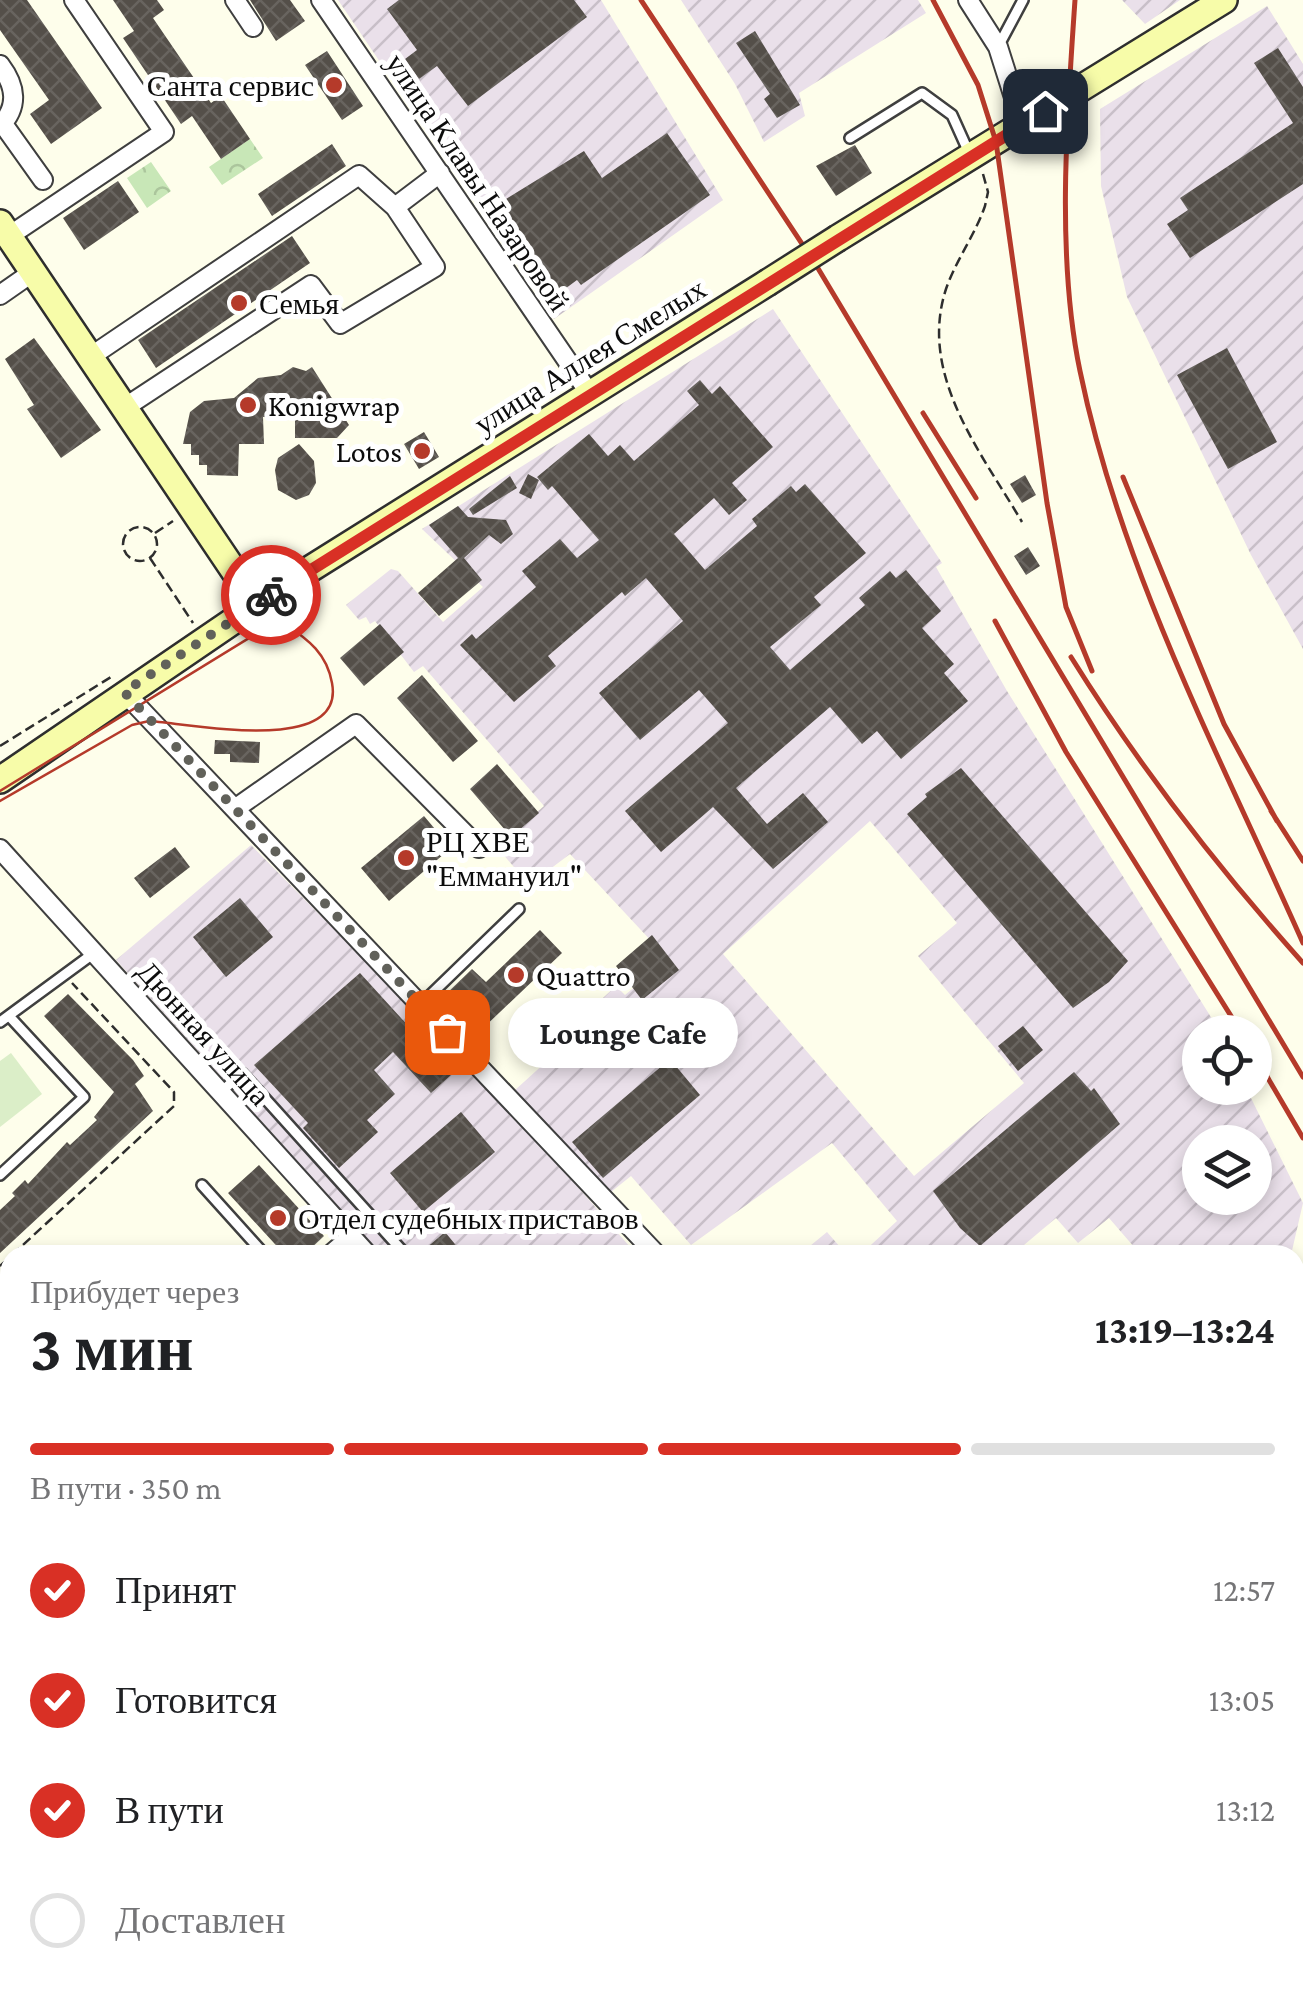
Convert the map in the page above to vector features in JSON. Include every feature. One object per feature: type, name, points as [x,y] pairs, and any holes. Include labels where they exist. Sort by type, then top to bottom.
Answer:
[{"type":"main road","name":"улица Аллея Смелых","points":[[0,780],[124,681],[257,605],[1224,0]]},
{"type":"main road","points":[[4,230],[257,605]]},
{"type":"street","points":[[4,230],[164,132],[74,0]]},
{"type":"street","points":[[235,0],[253,26]]},
{"type":"street","name":"улица Клавы Назаровой","points":[[321,0],[590,394]]},
{"type":"street","points":[[968,0],[998,47],[1023,126]]},
{"type":"street","points":[[0,65],[14,93],[12,112],[1,125],[43,180]]},
{"type":"street","points":[[394,206],[440,174]]},
{"type":"street","points":[[90,357],[359,175],[394,206],[435,267],[340,324],[311,286],[124,408]]},
{"type":"street","points":[[0,295],[33,272]]},
{"type":"street","points":[[124,681],[236,808],[648,1245]]},
{"type":"street","points":[[236,808],[356,724],[480,848]]},
{"type":"street","name":"Дюнная улица","points":[[0,848],[359,1245]]},
{"type":"street","points":[[342,1245],[351,1237]]},
{"type":"lane","points":[[998,47],[1024,0]]},
{"type":"lane","points":[[850,138],[922,93],[952,115],[971,157]]},
{"type":"lane","points":[[420,1004],[519,909]]},
{"type":"lane","points":[[0,1174],[84,1097],[4,1019],[94,953]]},
{"type":"lane","points":[[220,1092],[242,1073],[397,1245]]},
{"type":"lane","points":[[202,1185],[256,1245]]},
{"type":"path","points":[[971,157],[988,192],[945,293],[940,357],[946,387],[1022,522]]},
{"type":"path","points":[[154,534],[192,508]]},
{"type":"path","points":[[150,558],[131,558],[123,541],[136,527],[154,534]]},
{"type":"path","points":[[150,558],[157,547],[154,534]]},
{"type":"path","points":[[150,558],[193,623],[188,626]]},
{"type":"path","points":[[0,746],[124,681]]},
{"type":"path","points":[[23,1245],[174,1106],[174,1092],[64,975]]},
{"type":"shaded area","points":[[338,0],[601,0],[723,200],[554,319]]},
{"type":"shaded area","points":[[681,0],[918,0],[926,13],[799,93],[805,116],[764,142],[735,84]]},
{"type":"shaded area","points":[[1122,0],[1180,0],[1145,24]]},
{"type":"shaded area","points":[[1267,6],[1303,64],[1303,649],[1251,555],[1127,297],[1101,186],[1100,109]]},
{"type":"shaded area","points":[[773,309],[942,563],[936,567],[1007,691],[1210,1015],[1182,1015],[1182,1105],[1254,1105],[1264,1125],[1182,1125],[1182,1215],[1272,1215],[1272,1140],[1303,1203],[1293,1245],[1132,1245],[1109,1218],[1078,1243],[1056,1218],[1024,1245],[871,1245],[897,1221],[832,1143],[691,1245],[631,1176],[611,1192],[514,1091],[547,1061],[541,1055],[616,986],[625,995],[668,959],[570,854],[529,885],[497,847],[544,806],[423,666],[414,672],[375,621],[370,624],[366,617],[359,620],[346,605],[391,569],[398,571],[443,622],[483,587],[422,529]],"holes":[[[870,821],[957,923],[918,956],[1024,1083],[914,1176],[723,954]]]},
{"type":"shaded area","points":[[251,845],[505,1103],[628,1245],[373,1245],[116,960]]},
{"type":"shaded area","points":[[827,1232],[838,1245],[811,1245]]},
{"type":"green space","points":[[250,139],[263,158],[222,185],[209,167]]},
{"type":"green space","points":[[151,162],[171,191],[147,208],[127,178]]},
{"type":"green space","points":[[11,1053],[42,1094],[0,1127],[0,1061]]},
{"type":"building","points":[[0,0],[27,0],[102,108],[51,144],[30,114],[49,100],[0,30]]},
{"type":"building","points":[[113,0],[157,0],[164,10],[153,18],[211,103],[221,96],[250,139],[221,159],[192,116],[181,124],[123,38],[134,31]]},
{"type":"building","points":[[250,0],[290,0],[305,21],[276,41]]},
{"type":"building","points":[[399,0],[574,0],[587,17],[468,106],[437,66],[419,79],[405,59],[417,50],[387,9]]},
{"type":"building","points":[[755,31],[800,105],[777,118],[764,99],[770,94],[736,43]]},
{"type":"building","points":[[1278,48],[1303,87],[1303,184],[1190,258],[1167,224],[1188,210],[1180,198],[1293,123],[1254,63]]},
{"type":"building","name":"Санта сервис","points":[[327,51],[363,106],[342,120],[305,65]]},
{"type":"building","points":[[667,133],[710,195],[581,285],[577,280],[550,300],[485,212],[584,151],[602,178]]},
{"type":"building","points":[[332,144],[346,166],[272,216],[258,194]]},
{"type":"building","points":[[855,145],[872,173],[836,196],[816,166]]},
{"type":"building","points":[[118,181],[139,212],[84,250],[63,218]]},
{"type":"building","points":[[292,236],[310,263],[156,368],[138,340]]},
{"type":"building","points":[[34,338],[101,430],[61,458],[27,409],[34,405],[5,359]]},
{"type":"building","points":[[1227,348],[1277,442],[1228,469],[1177,375]]},
{"type":"building","points":[[293,367],[306,371],[312,367],[349,425],[337,438],[295,438],[295,418],[263,417],[264,444],[239,444],[238,476],[207,475],[207,465],[199,465],[199,455],[191,455],[191,444],[183,444],[190,412],[204,401],[234,398],[258,378],[281,375]]},
{"type":"building","points":[[700,380],[712,394],[720,386],[773,447],[732,483],[747,500],[729,515],[714,498],[674,534],[705,570],[757,526],[752,519],[791,486],[796,492],[805,484],[866,553],[814,597],[821,605],[770,647],[790,670],[865,605],[859,598],[890,571],[896,578],[906,570],[941,611],[922,628],[954,664],[944,673],[968,701],[901,759],[877,731],[862,744],[830,707],[736,788],[767,824],[803,793],[828,822],[773,869],[713,807],[661,852],[625,811],[728,723],[699,690],[640,740],[599,693],[683,621],[646,578],[625,596],[622,592],[548,656],[556,666],[514,702],[460,645],[472,634],[476,639],[536,587],[522,571],[560,539],[577,558],[599,540],[552,486],[548,490],[537,477],[589,434],[608,456],[620,445],[634,461],[699,405],[687,391]]},
{"type":"building","name":"Lotos","points":[[424,432],[439,457],[419,469],[404,444]]},
{"type":"building","points":[[299,444],[314,461],[316,483],[309,495],[296,500],[278,490],[275,470],[278,458]]},
{"type":"building","points":[[528,474],[539,480],[531,499],[519,493]]},
{"type":"building","points":[[1025,475],[1036,495],[1022,503],[1010,484]]},
{"type":"building","points":[[510,476],[517,488],[473,515],[469,509]]},
{"type":"building","points":[[458,506],[468,517],[506,520],[513,534],[501,544],[489,535],[464,558],[482,580],[439,616],[418,593],[458,558],[429,525]]},
{"type":"building","points":[[1028,547],[1040,566],[1026,575],[1014,556]]},
{"type":"building","points":[[380,624],[404,652],[364,686],[340,658]]},
{"type":"building","points":[[422,675],[478,741],[453,762],[397,698]]},
{"type":"building","points":[[215,740],[260,742],[259,763],[230,762],[230,754],[214,754]]},
{"type":"building","points":[[497,764],[539,813],[511,837],[470,789]]},
{"type":"building","points":[[961,768],[1128,961],[1109,982],[1073,1008],[907,814],[927,797],[925,794]]},
{"type":"building","name":"РЦ ХВЕ \"Еммануил\"","points":[[424,816],[451,848],[389,901],[361,868]]},
{"type":"building","points":[[175,847],[190,867],[150,898],[134,878]]},
{"type":"building","points":[[240,898],[273,937],[226,977],[193,937]]},
{"type":"building","name":"Quattro","points":[[540,930],[562,953],[479,1032],[444,996],[472,969],[486,982]]},
{"type":"building","points":[[652,935],[679,970],[642,1000],[616,966]]},
{"type":"building","points":[[360,973],[452,1074],[431,1093],[393,1052],[374,1070],[395,1094],[367,1120],[378,1132],[339,1168],[303,1128],[308,1123],[254,1065]]},
{"type":"building","points":[[68,994],[133,1060],[144,1076],[135,1084],[153,1111],[9,1245],[0,1245],[0,1210],[15,1196],[12,1193],[25,1180],[28,1184],[67,1142],[70,1145],[97,1120],[94,1117],[114,1092],[44,1016]]},
{"type":"building","points":[[1023,1026],[1043,1050],[1018,1071],[998,1046]]},
{"type":"building","points":[[670,1059],[700,1095],[603,1178],[572,1142]]},
{"type":"building","points":[[1074,1072],[1091,1091],[1094,1088],[1120,1124],[981,1245],[960,1228],[933,1191]]},
{"type":"building","points":[[461,1112],[495,1152],[423,1212],[390,1173]]},
{"type":"building","points":[[259,1165],[324,1236],[315,1245],[276,1245],[228,1193]]},
{"type":"building","points":[[445,1232],[456,1245],[430,1245]]},
{"type":"tram line","points":[[0,791],[267,627],[285,624],[294,630],[316,649],[330,673],[330,706],[315,720],[290,728],[260,730],[149,721],[132,725],[0,801]]},
{"type":"railway","points":[[641,0],[816,265],[1303,1077]]},
{"type":"railway","points":[[933,0],[978,85],[996,142],[1047,503],[1066,607],[1092,671]]},
{"type":"railway","points":[[1075,0],[1066,234],[1080,371],[1098,445],[1147,591],[1303,943]]},
{"type":"railway","points":[[923,413],[976,498]]},
{"type":"railway","points":[[1123,477],[1224,724],[1277,821]]},
{"type":"railway","points":[[995,621],[1066,752],[1230,1015]]},
{"type":"railway","points":[[1071,657],[1180,815],[1303,963]]},
{"type":"railway","points":[[1271,811],[1303,861]]},
{"type":"railway","points":[[1272,1085],[1303,1138]]},
{"type":"way so far","points":[[271,595],[124,692],[447,1032]]},
{"type":"place","name":"Санта сервис","points":[[334,85]]},
{"type":"place","name":"Семья","points":[[239,303]]},
{"type":"place","name":"Konigwrap","points":[[248,405]]},
{"type":"place","name":"Lotos","points":[[422,451]]},
{"type":"place","name":"РЦ ХВЕ \"Еммануил\"","points":[[406,858]]},
{"type":"place","name":"Quattro","points":[[516,975]]},
{"type":"place","name":"Lounge Cafe","points":[[447,1032]]},
{"type":"place","name":"Отдел судебных приставов","points":[[278,1218]]},
{"type":"route","points":[[271,595],[1045,111]]}]
